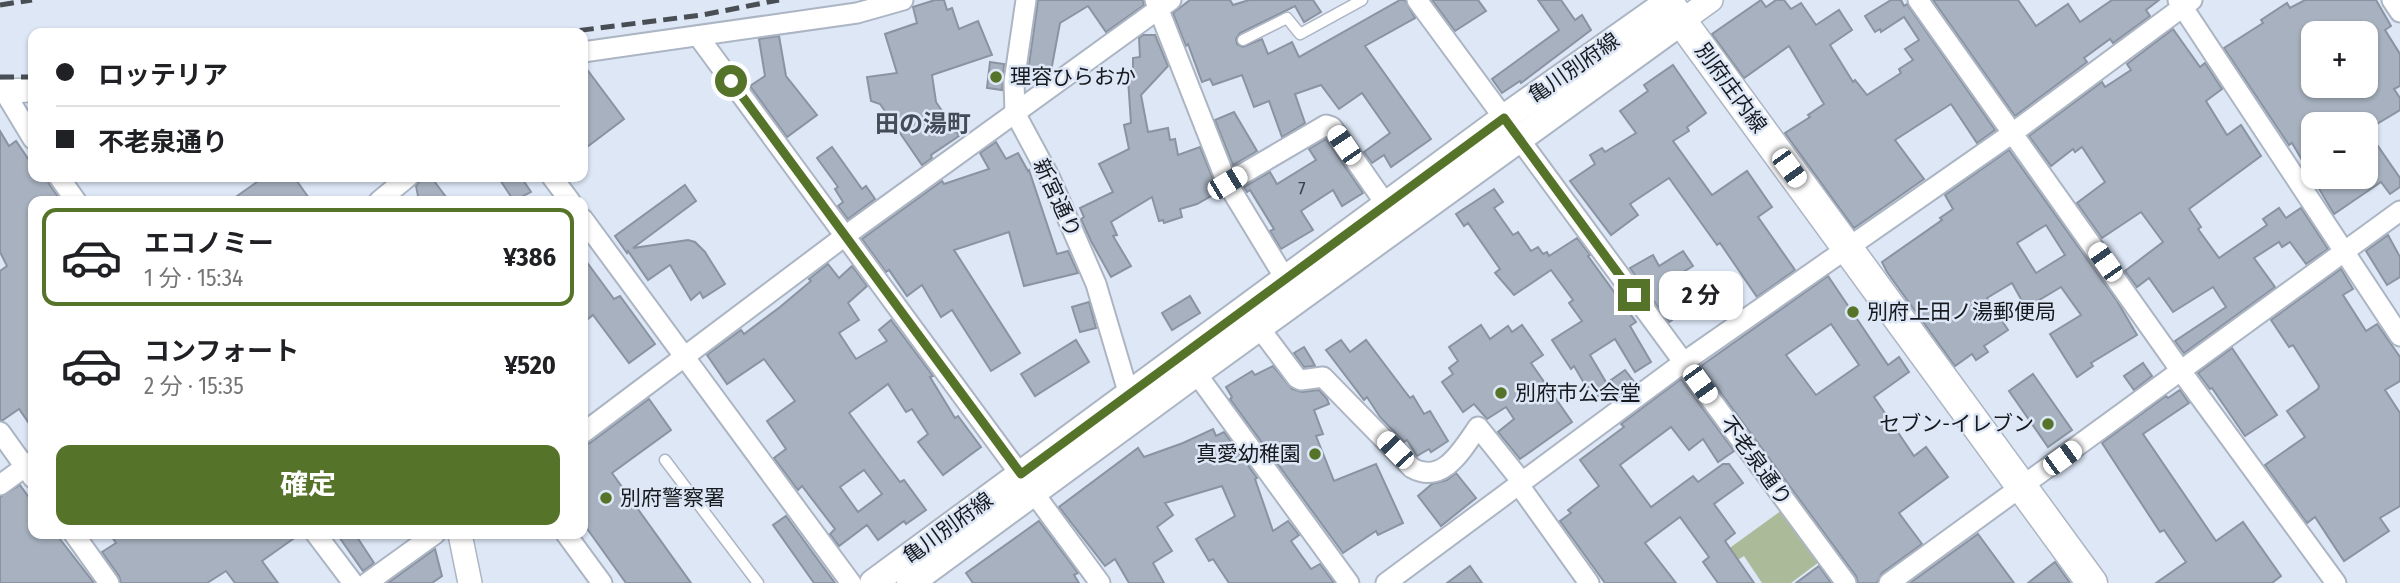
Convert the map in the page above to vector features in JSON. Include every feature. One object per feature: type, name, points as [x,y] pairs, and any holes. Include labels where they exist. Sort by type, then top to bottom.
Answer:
[{"type":"main road","name":"亀川別府線","points":[[1252,319],[1286,280],[1504,118],[1672,6]]},
{"type":"main road","name":"亀川別府線","points":[[873,583],[1027,483],[1252,319],[1520,139],[1672,6]]},
{"type":"main road","name":"別府庄内線","points":[[1672,6],[2092,583]]},
{"type":"main road","name":"亀川別府線","points":[[910,583],[1129,395],[1190,364]]},
{"type":"street","points":[[588,51],[858,13],[903,0]]},
{"type":"street","name":"新宮通り","points":[[1026,0],[1014,82],[1015,113],[1050,178],[1096,284],[1129,395]]},
{"type":"street","name":"不老泉通り","points":[[1418,0],[1846,583]]},
{"type":"street","points":[[1672,6],[1712,0]]},
{"type":"street","points":[[1918,0],[2181,371],[2336,583]]},
{"type":"street","points":[[2392,0],[2400,12]]},
{"type":"street","points":[[1387,583],[1684,362],[2014,132],[2184,2],[2343,253],[2400,336]]},
{"type":"street","points":[[588,429],[1161,3],[1174,46],[1227,183],[1286,280]]},
{"type":"street","points":[[698,36],[1100,583]]},
{"type":"street","points":[[2,91],[28,90]]},
{"type":"street","points":[[2,91],[28,131]]},
{"type":"street","points":[[1227,183],[1326,125],[1332,127],[1387,206]]},
{"type":"street","points":[[385,196],[402,182]]},
{"type":"street","points":[[1889,583],[2400,211]]},
{"type":"street","points":[[588,226],[850,583]]},
{"type":"street","points":[[1252,319],[1297,378],[1301,380],[1323,377],[1412,468],[1422,473],[1439,472],[1459,454],[1478,427],[1589,583]]},
{"type":"street","points":[[1190,364],[1349,583]]},
{"type":"street","points":[[0,432],[28,465]]},
{"type":"street","points":[[0,485],[28,470]]},
{"type":"street","points":[[78,539],[109,583]]},
{"type":"street","points":[[320,539],[353,583]]},
{"type":"street","points":[[367,583],[428,539]]},
{"type":"street","points":[[461,539],[470,583]]},
{"type":"street","points":[[570,539],[602,583]]},
{"type":"lane","points":[[1242,40],[1287,18],[1300,34],[1362,0]]},
{"type":"lane","points":[[664,460],[758,583]]},
{"type":"green space","points":[[1782,510],[1819,562],[1791,583],[1762,583],[1744,556],[1728,566],[1720,555]]},
{"type":"building","points":[[944,0],[947,10],[952,8],[959,29],[978,21],[992,55],[932,75],[936,102],[959,136],[931,155],[932,158],[922,165],[880,104],[871,101],[867,77],[897,73],[885,34],[917,23],[913,7]]},
{"type":"building","points":[[1038,0],[1143,0],[1144,5],[1106,32],[1088,6],[1060,23],[1051,71],[1026,86]]},
{"type":"building","points":[[1190,0],[1230,0],[1233,5],[1249,0],[1313,0],[1321,12],[1304,22],[1295,6],[1240,33],[1236,39],[1237,44],[1243,47],[1262,39],[1268,54],[1292,42],[1299,57],[1400,0],[1405,0],[1415,18],[1365,46],[1431,139],[1391,167],[1384,155],[1372,163],[1364,152],[1390,133],[1362,93],[1339,109],[1321,85],[1295,94],[1305,123],[1282,137],[1269,101],[1254,107],[1242,75],[1213,85],[1210,79],[1202,82],[1173,13]]},
{"type":"building","points":[[1432,0],[1478,0],[1486,11],[1455,31]]},
{"type":"building","points":[[1538,0],[1561,0],[1575,20],[1582,15],[1591,30],[1521,83],[1520,81],[1502,93],[1492,79],[1559,30]]},
{"type":"building","points":[[1761,0],[1766,7],[1776,0],[1784,0],[1791,9],[1801,3],[1816,25],[1839,10],[1852,30],[1830,45],[1853,82],[1855,80],[1867,95],[1901,73],[1899,69],[1913,60],[1905,49],[1919,40],[1904,17],[1881,32],[1880,29],[1875,32],[1865,16],[1891,0],[1901,0],[1904,6],[1907,4],[1995,130],[1977,143],[1951,104],[1895,140],[1924,179],[1854,228],[1785,133],[1824,104],[1789,46],[1744,78],[1712,34]]},
{"type":"building","points":[[1933,0],[2018,0],[2036,26],[2068,4],[2080,22],[2112,0],[2159,0],[2146,10],[2150,16],[2113,43],[2110,39],[2084,58],[2087,62],[2015,116]]},
{"type":"building","points":[[2305,0],[2376,0],[2391,26],[2385,30],[2400,54],[2400,86],[2394,89],[2400,98],[2400,110],[2378,123],[2378,112],[2301,112],[2301,158],[2292,143],[2289,145],[2224,48],[2263,23],[2261,20],[2287,3],[2290,8]]},
{"type":"building","points":[[2173,29],[2200,67],[2205,63],[2222,89],[2206,101],[2227,135],[2241,125],[2261,156],[2189,209],[2201,227],[2198,229],[2219,258],[2267,225],[2263,219],[2279,208],[2286,218],[2301,208],[2328,249],[2306,264],[2290,242],[2282,247],[2279,242],[2254,258],[2275,287],[2184,353],[2175,341],[2226,307],[2213,287],[2173,312],[2149,278],[2137,287],[2125,271],[2163,242],[2141,212],[2102,238],[2077,203],[2105,182],[2082,147],[2075,152],[2073,149],[2051,166],[2029,136],[2102,82],[2105,87],[2131,70],[2127,64]]},
{"type":"building","points":[[1143,35],[1155,35],[1168,66],[1141,95],[1148,132],[1168,128],[1170,140],[1175,139],[1178,155],[1200,147],[1218,192],[1197,204],[1180,209],[1182,217],[1164,223],[1163,220],[1159,221],[1152,197],[1111,222],[1117,235],[1113,236],[1131,266],[1111,277],[1081,219],[1084,217],[1080,208],[1113,192],[1099,164],[1129,149],[1124,125],[1131,123],[1128,79],[1133,79],[1133,58],[1140,57],[1139,38]]},
{"type":"building","points":[[779,36],[786,76],[817,115],[787,137],[750,86],[765,76],[759,39]]},
{"type":"building","points":[[990,62],[1004,64],[1002,90],[987,88]]},
{"type":"building","points":[[1673,65],[1706,113],[1687,127],[1689,131],[1673,141],[1712,195],[1747,171],[1772,207],[1758,217],[1795,270],[1757,297],[1720,243],[1717,245],[1669,178],[1630,204],[1638,215],[1611,235],[1570,181],[1595,164],[1590,155],[1602,148],[1605,152],[1636,133],[1620,111],[1648,91],[1644,85]]},
{"type":"building","points":[[588,71],[624,119],[588,146]]},
{"type":"building","points":[[1234,112],[1257,151],[1233,165],[1215,120]]},
{"type":"building","points":[[0,131],[9,146],[16,141],[28,159],[28,182],[48,182],[57,196],[28,196],[28,422],[19,409],[0,420],[0,271],[7,266],[0,252]]},
{"type":"building","points":[[1326,139],[1363,193],[1342,206],[1333,190],[1301,211],[1313,230],[1281,249],[1270,231],[1274,229],[1250,190],[1247,192],[1244,187],[1270,172],[1277,184],[1316,160],[1309,149]]},
{"type":"building","points":[[996,142],[1006,159],[1018,153],[1029,170],[1057,254],[1068,251],[1078,273],[1024,286],[1009,232],[954,250],[1020,353],[991,371],[952,310],[941,317],[922,285],[907,296],[862,239],[942,181],[944,184],[989,169],[980,153]]},
{"type":"building","points":[[2378,146],[2400,178],[2400,187],[2390,194],[2381,182],[2378,184]]},
{"type":"building","points":[[832,147],[862,189],[866,186],[875,199],[848,219],[838,206],[843,202],[835,189],[838,187],[817,158]]},
{"type":"building","points":[[2009,150],[2117,301],[2137,335],[2091,363],[2093,366],[2077,377],[2050,334],[2081,315],[2061,287],[2026,308],[2012,283],[1987,298],[2008,330],[1984,346],[1988,352],[1976,360],[1972,354],[1955,366],[1882,262],[1942,220],[1940,218],[1953,209],[1945,195]],"holes":[[[2046,225],[2065,255],[2036,273],[2017,243]]]},
{"type":"building","points":[[257,182],[298,182],[307,196],[237,196]]},
{"type":"building","points":[[419,182],[435,182],[445,196],[418,196],[416,186]]},
{"type":"building","points":[[501,182],[524,182],[531,192],[523,196],[511,196]]},
{"type":"building","points":[[685,185],[696,201],[633,248],[688,240],[695,242],[705,252],[725,284],[703,298],[700,292],[691,300],[670,265],[648,280],[615,236]]},
{"type":"building","points":[[1494,189],[1503,202],[1494,208],[1513,235],[1518,232],[1531,251],[1538,247],[1543,254],[1547,252],[1549,256],[1577,238],[1636,322],[1630,326],[1651,362],[1635,372],[1615,339],[1590,355],[1610,389],[1598,396],[1592,385],[1587,388],[1574,366],[1571,369],[1552,340],[1582,321],[1569,303],[1573,300],[1551,270],[1514,295],[1495,273],[1500,269],[1468,223],[1464,226],[1456,214]]},
{"type":"building","points":[[2319,189],[2371,189],[2334,214]]},
{"type":"building","points":[[2388,235],[2400,257],[2400,277],[2387,285],[2366,251]]},
{"type":"building","points":[[1683,251],[1693,266],[1670,280],[1689,308],[1669,322],[1630,268],[1653,255],[1659,266]]},
{"type":"building","points":[[588,264],[614,299],[620,296],[655,344],[629,363],[593,315],[588,319]]},
{"type":"building","points":[[828,264],[839,278],[852,266],[867,286],[848,303],[859,320],[839,333],[856,359],[887,341],[879,330],[891,320],[933,376],[930,377],[955,418],[958,416],[981,447],[943,475],[918,442],[928,434],[912,409],[906,412],[888,384],[849,413],[900,482],[904,480],[926,510],[906,524],[904,521],[878,540],[867,525],[839,546],[830,534],[835,529],[802,486],[798,490],[774,458],[786,449],[767,421],[795,401],[764,359],[727,384],[707,355],[741,330],[744,334],[811,281],[809,279]],"holes":[[[864,470],[882,494],[858,512],[840,487]]]},
{"type":"building","points":[[2341,269],[2353,289],[2343,295],[2366,331],[2377,324],[2400,357],[2400,381],[2385,390],[2400,413],[2400,506],[2380,518],[2389,531],[2344,561],[2315,517],[2307,523],[2265,465],[2305,437],[2287,411],[2319,386],[2293,345],[2289,347],[2271,320]]},
{"type":"building","points":[[1828,276],[1888,365],[1899,357],[1909,372],[1874,397],[1914,456],[1926,447],[1948,477],[1899,513],[1922,544],[1882,573],[1877,583],[1858,583],[1856,576],[1701,366]],"holes":[[[1831,324],[1859,365],[1816,395],[1786,355]]]},
{"type":"building","points":[[1190,296],[1200,313],[1172,330],[1162,313]]},
{"type":"building","points":[[1089,302],[1096,328],[1080,332],[1072,307]]},
{"type":"building","name":"別府市公会堂","points":[[1481,325],[1490,339],[1508,326],[1512,332],[1522,325],[1543,355],[1531,363],[1572,422],[1520,459],[1498,432],[1514,419],[1506,407],[1487,419],[1474,404],[1463,412],[1442,382],[1453,374],[1449,368],[1458,361],[1449,347]]},
{"type":"building","points":[[1076,340],[1089,362],[1035,396],[1021,374]]},
{"type":"building","points":[[1341,340],[1350,352],[1366,340],[1410,398],[1413,396],[1424,414],[1430,411],[1448,441],[1431,452],[1429,449],[1417,456],[1407,440],[1404,442],[1380,417],[1367,397],[1364,400],[1326,350]]},
{"type":"building","points":[[1304,347],[1315,366],[1304,367],[1294,353]]},
{"type":"building","points":[[2232,348],[2277,415],[2245,436],[2212,388],[2210,389],[2198,373]]},
{"type":"building","points":[[2143,363],[2152,376],[2134,390],[2124,376]]},
{"type":"building","points":[[1273,366],[1292,389],[1302,392],[1319,390],[1327,399],[1329,404],[1314,410],[1323,434],[1316,436],[1334,481],[1376,464],[1403,523],[1378,535],[1376,531],[1343,553],[1230,399],[1232,397],[1226,387],[1252,371],[1255,375]]},
{"type":"building","points":[[1625,370],[1635,383],[1620,394],[1611,380]]},
{"type":"building","points":[[2033,374],[2072,430],[2048,447],[2009,391]]},
{"type":"building","points":[[1681,379],[1734,451],[1718,462],[1703,439],[1689,450],[1671,427],[1620,465],[1651,507],[1693,476],[1698,482],[1723,464],[1729,464],[1743,483],[1714,504],[1735,533],[1725,541],[1754,583],[1718,583],[1703,562],[1709,557],[1680,517],[1645,543],[1676,583],[1605,583],[1560,521],[1571,513],[1568,510],[1599,486],[1580,460],[1624,427],[1621,424]]},
{"type":"building","points":[[2180,390],[2189,403],[2143,434],[2216,541],[2243,522],[2281,576],[2272,583],[2156,583],[2186,562],[2164,530],[2160,532],[2102,443],[2166,396],[2168,398]]},
{"type":"building","name":"別府警察署","points":[[649,399],[671,430],[612,473],[691,583],[626,583],[588,530],[590,443]]},
{"type":"building","points":[[1213,429],[1216,436],[1224,432],[1257,478],[1255,479],[1273,531],[1288,521],[1299,535],[1291,541],[1311,569],[1320,564],[1334,583],[1229,583],[1213,559],[1209,561],[1196,539],[1235,516],[1222,486],[1165,503],[1173,515],[1157,527],[1172,551],[1153,563],[1164,583],[1129,583],[1115,559],[1105,566],[1059,507],[1138,448],[1144,457]]},
{"type":"building","points":[[1456,473],[1476,498],[1441,526],[1418,496],[1432,484],[1447,480]]},
{"type":"building","points":[[20,485],[28,496],[28,539],[60,539],[94,583],[0,583],[0,497]]},
{"type":"building","points":[[786,516],[835,583],[814,583],[773,525]]},
{"type":"building","points":[[1039,521],[1078,573],[1074,575],[1079,583],[973,583],[966,573]]},
{"type":"building","points":[[1978,534],[2014,583],[1910,583]]},
{"type":"building","points":[[113,539],[293,539],[262,561],[278,583],[235,583],[226,571],[207,583],[121,583],[102,552],[116,543]]},
{"type":"building","points":[[341,539],[358,539],[374,563],[363,571]]},
{"type":"building","points":[[435,549],[442,576],[432,583],[388,583]]},
{"type":"building","points":[[2055,562],[2070,583],[2028,583]]},
{"type":"building","points":[[1470,566],[1482,583],[1447,583]]},
{"type":"building","points":[[1819,566],[1831,583],[1796,583]]},
{"type":"railway","points":[[0,5],[32,0]]},
{"type":"railway","points":[[588,29],[702,15],[779,0]]},
{"type":"railway","points":[[0,77],[28,77]]},
{"type":"place","name":"理容ひらおか","points":[[996,77]]},
{"type":"place","name":"別府上田ノ湯郵便局","points":[[1853,312]]},
{"type":"place","name":"別府市公会堂","points":[[1501,393]]},
{"type":"place","name":"セブン-イレブン","points":[[2048,424]]},
{"type":"place","name":"真愛幼稚園","points":[[1315,454]]},
{"type":"place","name":"別府警察署","points":[[606,498]]},
{"type":"district","name":"田の湯町","points":[[923,124]]},
{"type":"route","points":[[731,81],[1021,474],[1504,118],[1634,295]]}]
